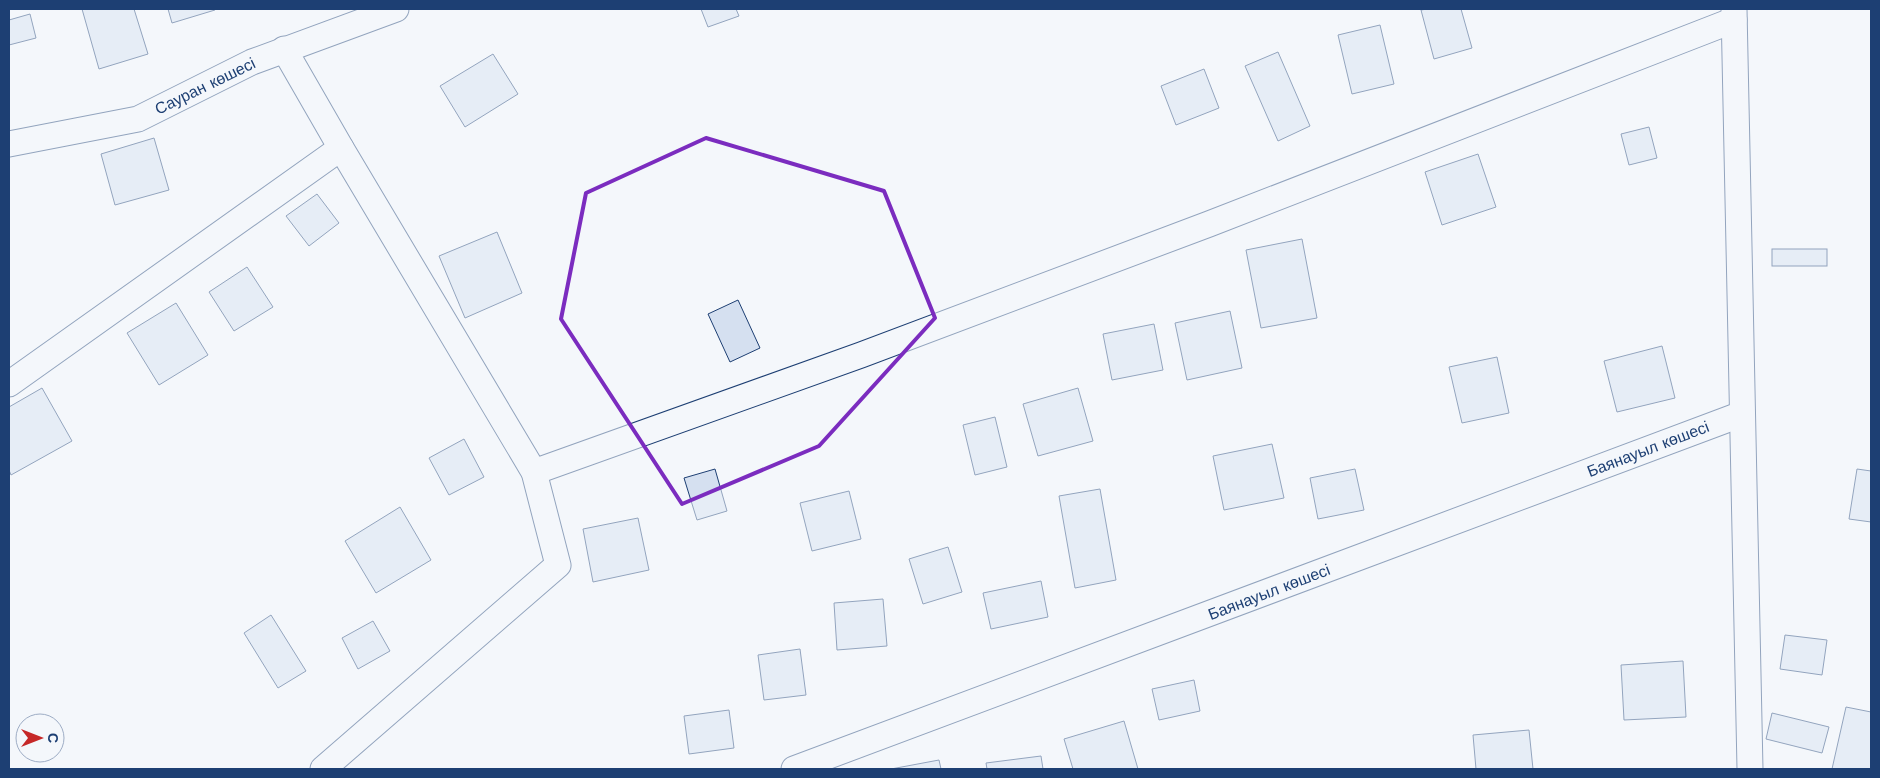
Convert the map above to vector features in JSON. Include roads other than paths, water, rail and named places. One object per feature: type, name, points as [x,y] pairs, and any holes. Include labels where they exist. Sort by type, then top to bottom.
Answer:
[{"type":"street","name":"Сауран көшесі","points":[[9,144],[138,119],[252,62],[396,9]]},
{"type":"street","points":[[534,472],[870,352],[1209,224],[1734,14],[1750,769]]},
{"type":"street","points":[[284,49],[534,472],[558,565],[323,769]]},
{"type":"street","points":[[9,384],[341,148]]},
{"type":"street","name":"Баянауыл көшесі","points":[[794,769],[1742,414]]}]
